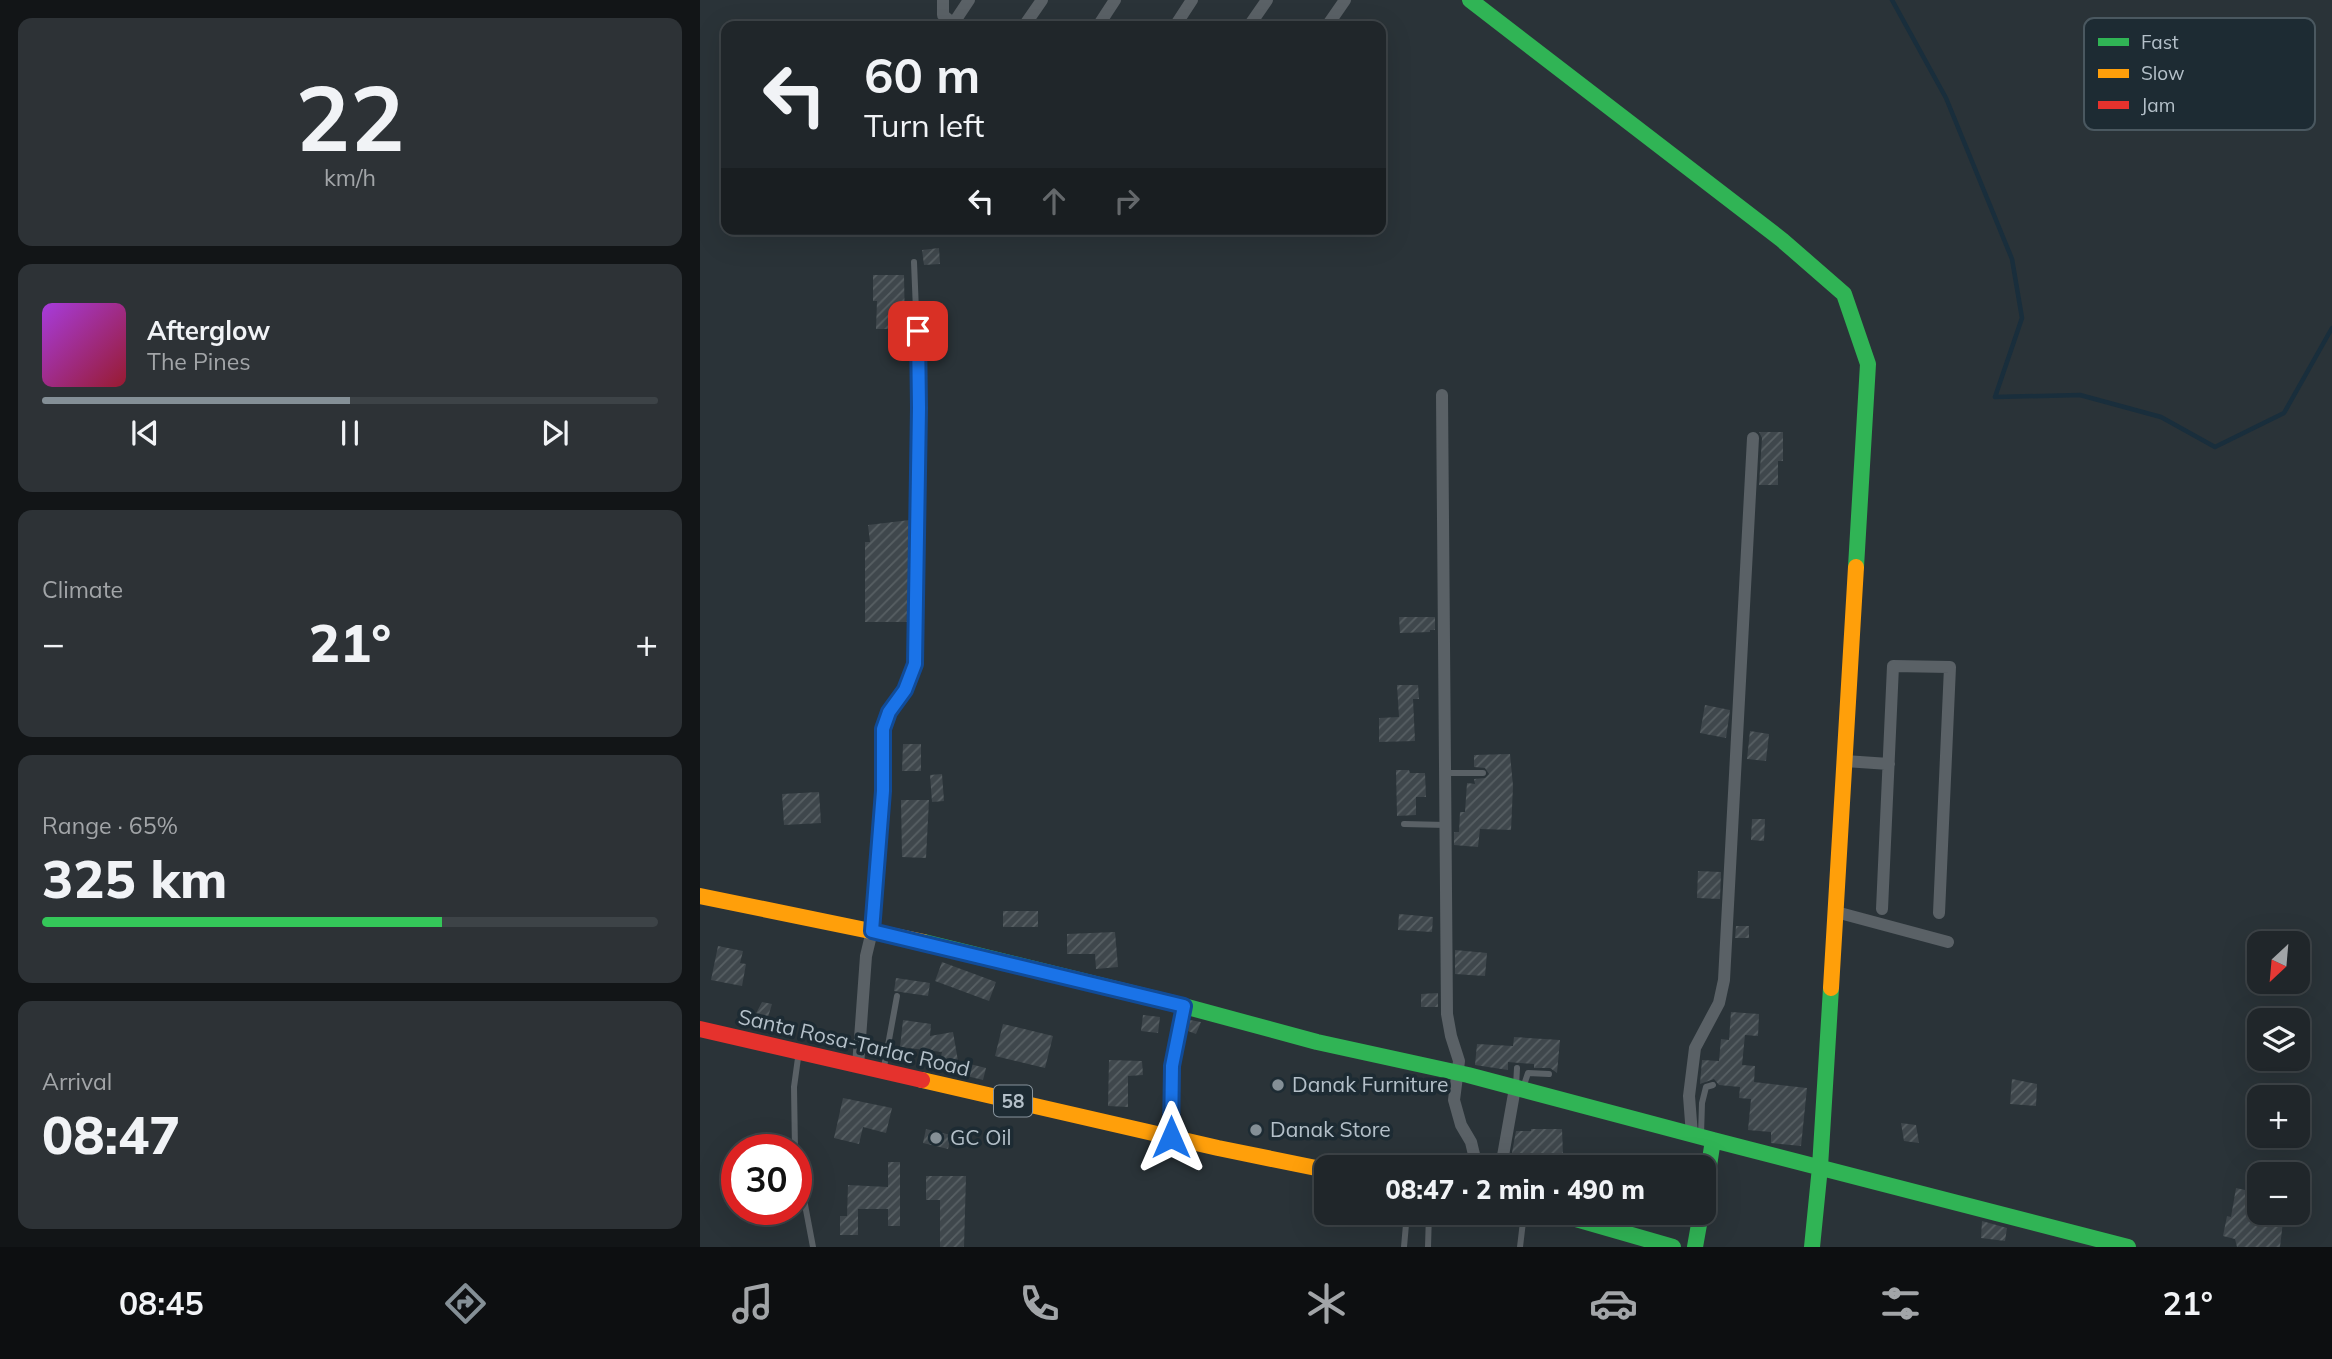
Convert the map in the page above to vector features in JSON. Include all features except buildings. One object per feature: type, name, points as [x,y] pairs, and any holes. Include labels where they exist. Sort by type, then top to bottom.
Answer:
[{"type":"main road","points":[[1470,0],[1782,240],[1844,294],[1868,364],[1820,1167],[1812,1247]]},
{"type":"main road","points":[[700,896],[872,931],[1184,1006],[1317,1042],[1458,1072],[2128,1247]]},
{"type":"main road","name":"Santa Rosa-Tarlac Road","points":[[700,1029],[1314,1167]]},
{"type":"main road","points":[[1702,1137],[1703,1155]]},
{"type":"main road","points":[[1590,1225],[1640,1242],[1673,1247]]},
{"type":"main road","points":[[1695,1247],[1699,1225]]},
{"type":"street","points":[[943,0],[943,15],[950,21]]},
{"type":"street","points":[[957,21],[969,0]]},
{"type":"street","points":[[1027,21],[1042,0]]},
{"type":"street","points":[[1101,21],[1115,0]]},
{"type":"street","points":[[1178,21],[1192,0]]},
{"type":"street","points":[[1252,21],[1267,0]]},
{"type":"street","points":[[1330,21],[1345,0]]},
{"type":"street","points":[[1442,395],[1447,1014],[1459,1061],[1454,1100],[1474,1155]]},
{"type":"street","points":[[1702,1137],[1689,1096],[1695,1048],[1718,1003],[1724,980],[1753,438]]},
{"type":"street","points":[[1882,909],[1893,666],[1950,667],[1939,913]]},
{"type":"street","points":[[1845,761],[1889,764]]},
{"type":"street","points":[[1836,912],[1948,942]]},
{"type":"street","points":[[858,1066],[866,956],[872,931]]},
{"type":"street","points":[[1171,1137],[1172,1066],[1184,1006]]},
{"type":"street","points":[[1504,1155],[1519,1089]]},
{"type":"lane","points":[[872,931],[883,791],[883,729],[889,712],[911,678],[917,644],[919,384],[914,262]]},
{"type":"lane","points":[[1445,774],[1483,773]]},
{"type":"lane","points":[[1404,824],[1446,825]]},
{"type":"lane","points":[[883,1072],[897,996]]},
{"type":"lane","points":[[795,1134],[794,1087],[799,1052]]},
{"type":"lane","points":[[1517,1068],[1519,1089]]},
{"type":"lane","points":[[1519,1089],[1528,1073],[1549,1074]]},
{"type":"lane","points":[[1702,1137],[1704,1093],[1706,1087],[1713,1085]]},
{"type":"lane","points":[[809,1225],[813,1247]]},
{"type":"lane","points":[[1404,1247],[1406,1225]]},
{"type":"lane","points":[[1428,1247],[1429,1225]]},
{"type":"lane","points":[[1520,1247],[1523,1225]]},
{"type":"waterway","points":[[1892,0],[1946,98],[2012,259],[2022,318],[1995,397],[2080,395],[2161,417],[2215,447],[2284,413],[2332,328]]},
{"type":"traffic: fast","points":[[1470,0],[1782,240],[1844,294],[1868,364],[1856,567]]},
{"type":"traffic: fast","points":[[924,942],[1169,1002],[1317,1042],[1468,1075],[1713,1140]]},
{"type":"traffic: fast","points":[[1812,1247],[1820,1167],[1831,988]]},
{"type":"traffic: fast","points":[[1711,1155],[1713,1140],[2128,1247]]},
{"type":"traffic: fast","points":[[1597,1225],[1673,1247]]},
{"type":"traffic: fast","points":[[1695,1247],[1699,1225]]},
{"type":"traffic: slow","points":[[1831,988],[1856,567]]},
{"type":"traffic: slow","points":[[700,896],[924,942]]},
{"type":"traffic: slow","points":[[922,1080],[1314,1168]]},
{"type":"traffic: jam","points":[[700,1029],[922,1080]]},
{"type":"place","name":"Danak Furniture","points":[[1278,1085]]},
{"type":"place","name":"Danak Store","points":[[1256,1130]]},
{"type":"place","name":"GC Oil","points":[[936,1138]]},
{"type":"route","points":[[918,331],[917,644],[911,678],[897,704],[889,712],[883,729],[883,791],[872,931],[1184,1006],[1172,1066],[1171,1137]]}]
